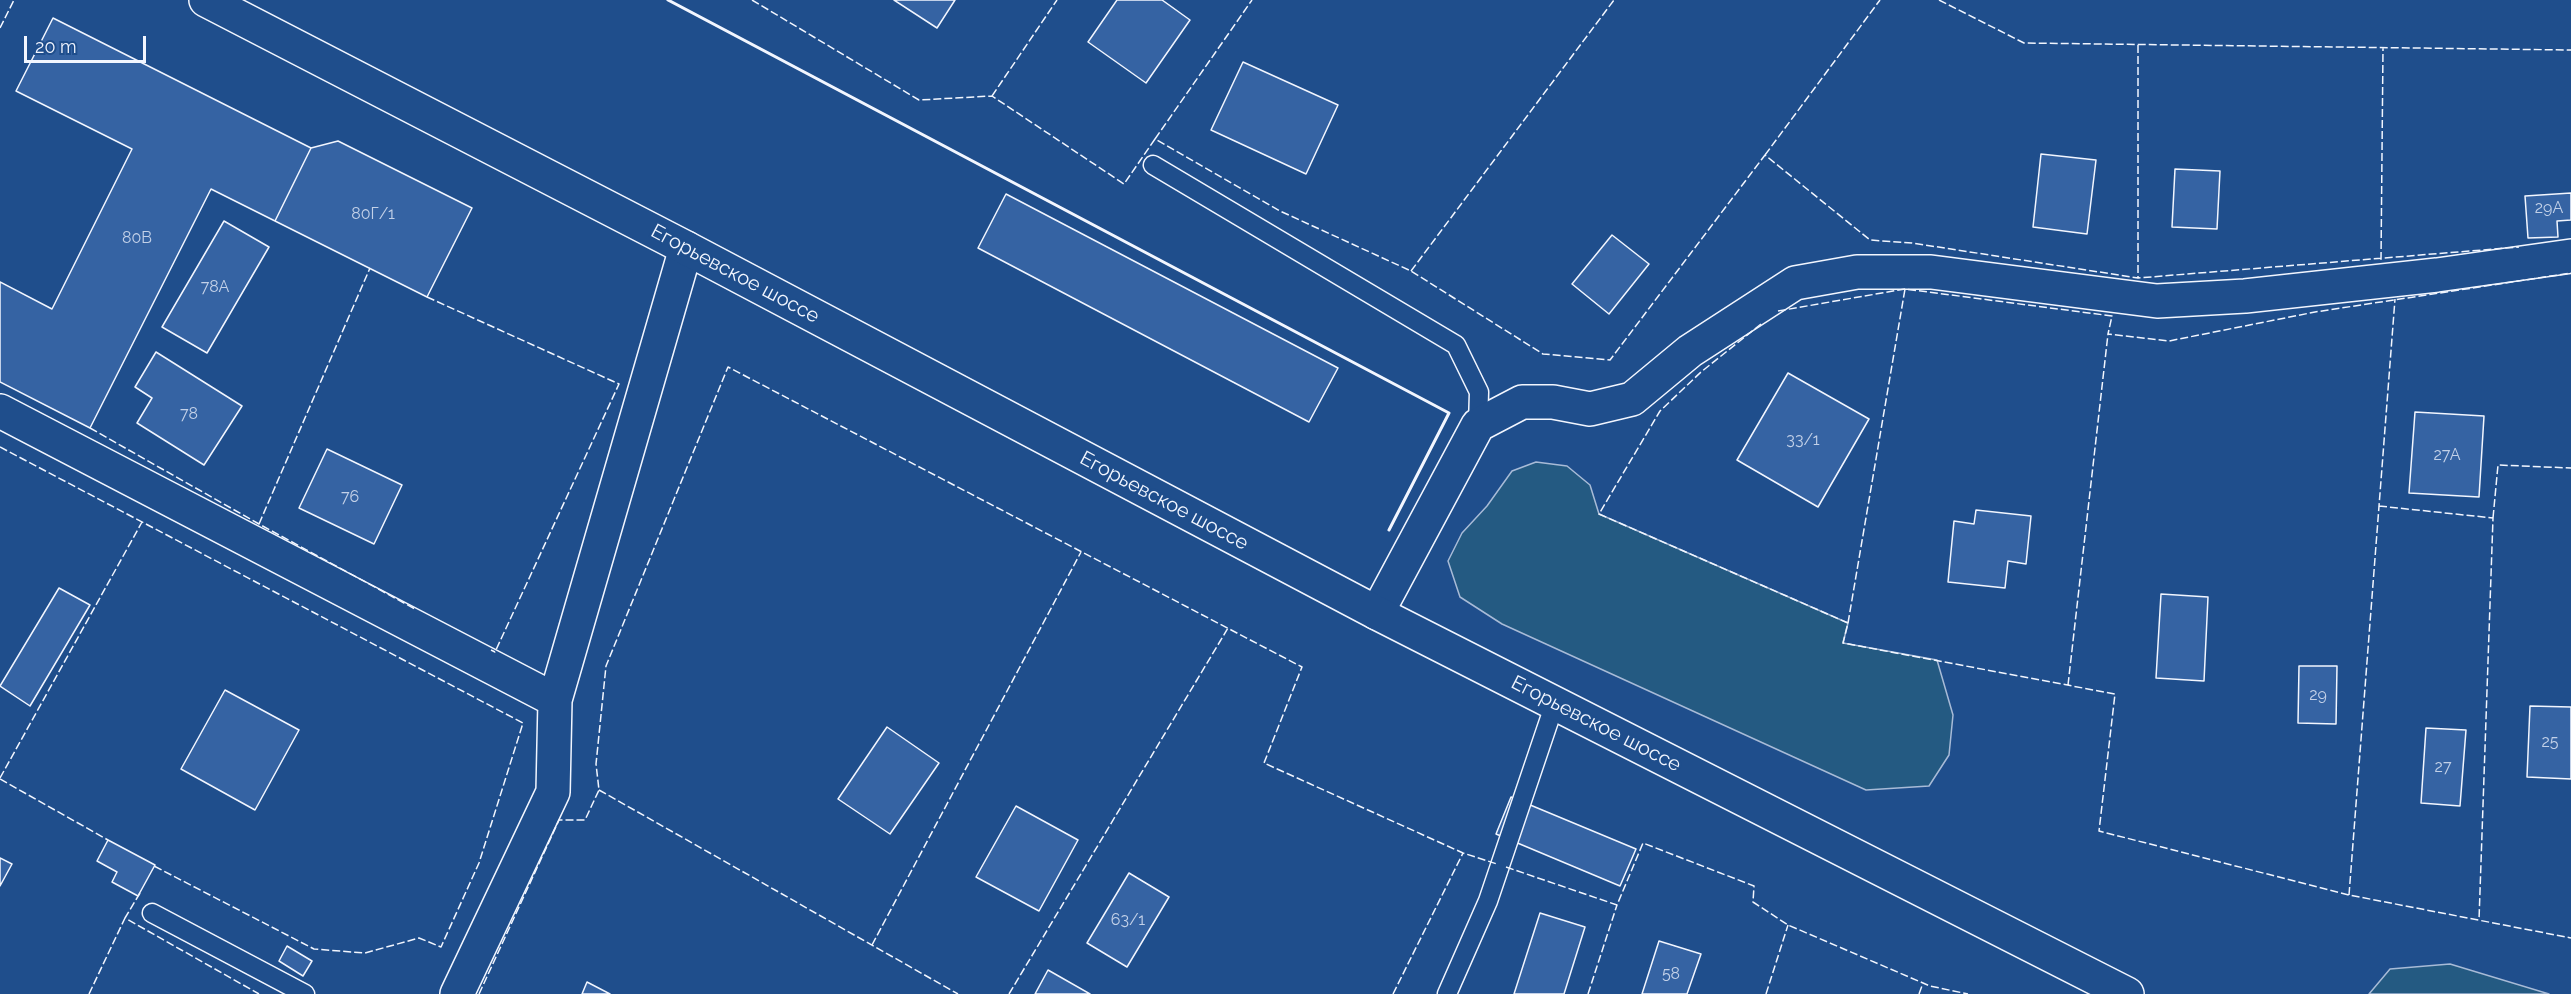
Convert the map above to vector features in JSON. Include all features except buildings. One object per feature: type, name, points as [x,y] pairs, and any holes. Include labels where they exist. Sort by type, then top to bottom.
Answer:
[{"type":"street","name":"Егорьевское шоссе","points":[[206,0],[686,248],[1377,613],[2127,994]]},
{"type":"street","points":[[457,994],[553,792],[555,700],[686,248]]},
{"type":"street","points":[[1377,613],[1478,425],[1522,402],[1553,402],[1590,409],[1632,399],[1690,351],[1795,283],[1857,272],[1931,272],[2157,301],[2245,297],[2437,275],[2571,256]]},
{"type":"street","points":[[0,411],[555,700]]},
{"type":"lane","points":[[1153,165],[1456,345],[1479,392],[1478,425]]},
{"type":"lane","points":[[1447,994],[1488,901],[1556,703]]},
{"type":"lane","points":[[152,913],[305,994]]},
{"type":"shaded area","points":[[1536,462],[1567,466],[1590,485],[1599,514],[1848,623],[1843,643],[1937,660],[1953,715],[1949,755],[1929,786],[1866,790],[1502,624],[1460,597],[1448,561],[1462,533],[1487,506],[1512,471]]},
{"type":"shaded area","points":[[2450,964],[2549,994],[2369,994],[2390,969]]},
{"type":"fence","points":[[0,28],[14,0]]},
{"type":"fence","points":[[752,0],[919,100],[992,96],[1124,184],[1155,139],[1280,211],[1411,271],[1543,354],[1610,360],[1765,155],[1870,240],[1912,243],[2138,278],[2519,247]]},
{"type":"fence","points":[[992,96],[1057,0]]},
{"type":"fence","points":[[1155,139],[1252,0]]},
{"type":"fence","points":[[1411,271],[1614,0]]},
{"type":"fence","points":[[1765,155],[1880,0]]},
{"type":"fence","points":[[1939,0],[2024,43],[2571,50]]},
{"type":"fence","points":[[2138,45],[2138,278]]},
{"type":"fence","points":[[2381,260],[2383,48]]},
{"type":"fence","points":[[259,524],[370,268]]},
{"type":"fence","points":[[1778,311],[1905,289],[2112,316],[2108,334],[2169,341],[2315,312],[2571,273]]},
{"type":"fence","points":[[1848,623],[1905,289]]},
{"type":"fence","points":[[427,297],[619,384],[495,652],[491,650]]},
{"type":"fence","points":[[2349,895],[2395,299]]},
{"type":"fence","points":[[1761,324],[1701,372],[1660,411],[1599,514],[1848,623],[1843,643],[2115,694],[2099,831],[2349,895],[2571,938]]},
{"type":"fence","points":[[2068,685],[2108,334]]},
{"type":"fence","points":[[479,994],[559,820],[585,820],[599,790],[596,764],[606,666],[728,367],[1302,667],[1264,763],[1463,853],[1497,864]]},
{"type":"fence","points":[[90,428],[415,609]]},
{"type":"fence","points":[[0,447],[523,723],[479,863],[441,947],[419,938],[365,953],[314,949],[154,866]]},
{"type":"fence","points":[[2493,518],[2498,465],[2571,468]]},
{"type":"fence","points":[[2379,506],[2493,518],[2479,920]]},
{"type":"fence","points":[[0,778],[142,522]]},
{"type":"fence","points":[[872,945],[1081,552]]},
{"type":"fence","points":[[1009,994],[1228,628]]},
{"type":"fence","points":[[0,779],[108,840]]},
{"type":"fence","points":[[599,790],[958,994]]},
{"type":"fence","points":[[1506,867],[1617,905],[1643,843],[1754,886],[1753,902],[1788,925],[1930,986],[1968,994]]},
{"type":"fence","points":[[1393,994],[1463,853]]},
{"type":"fence","points":[[140,893],[125,918],[259,994]]},
{"type":"fence","points":[[1588,994],[1617,905]]},
{"type":"fence","points":[[89,994],[125,918]]},
{"type":"fence","points":[[1766,994],[1788,925]]},
{"type":"fence","points":[[1919,994],[1923,983]]},
{"type":"wall","points":[[668,0],[1449,413],[1389,530]]}]
